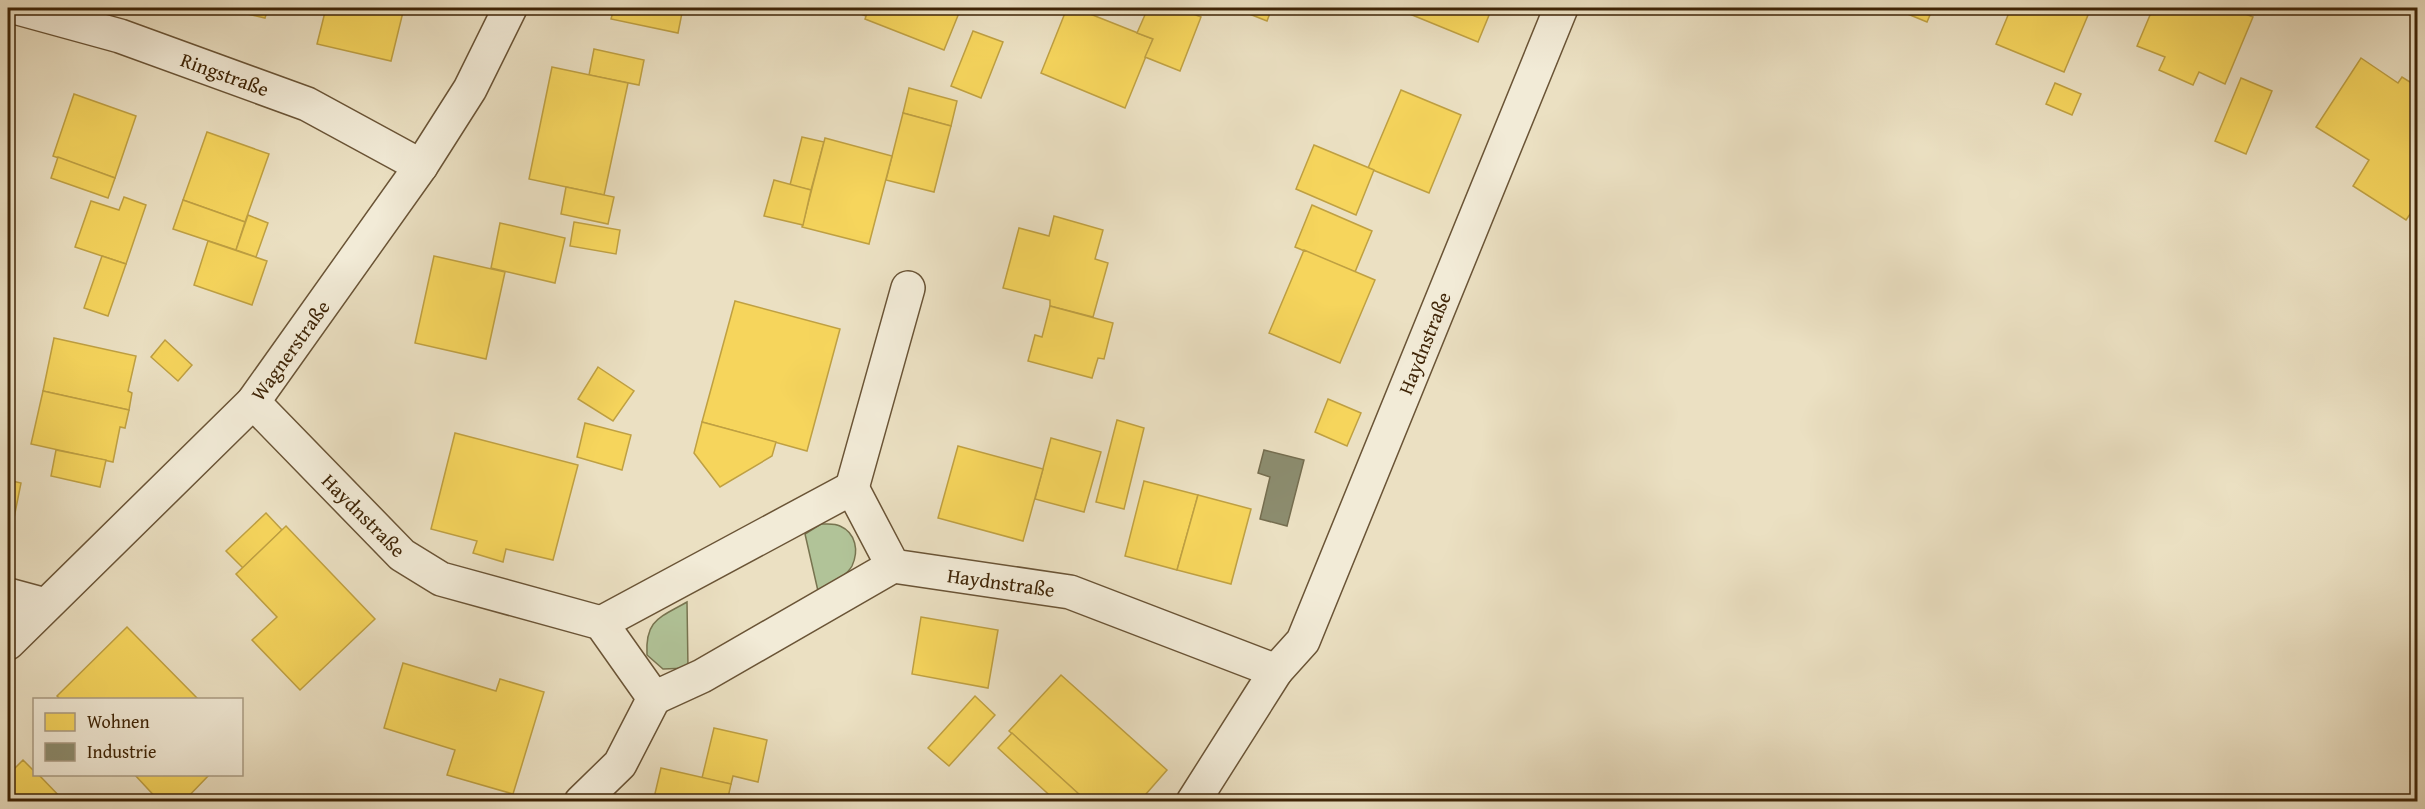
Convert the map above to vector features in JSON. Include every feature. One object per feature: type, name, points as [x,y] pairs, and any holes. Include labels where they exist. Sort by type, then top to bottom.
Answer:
[{"type":"street","name":"Ringstraße","points":[[18,8],[120,36],[307,104],[421,166]]},
{"type":"street","name":"Wagnerstraße","points":[[8,643],[253,402],[421,166],[470,89],[510,8]]},
{"type":"street","name":"Haydnstraße","points":[[1193,801],[1276,671],[1303,641],[1561,8]]},
{"type":"street","points":[[581,801],[620,764],[654,698],[702,676],[893,566],[852,488],[908,288]]},
{"type":"street","name":"Haydnstraße","points":[[253,402],[402,555],[441,579],[601,623]]},
{"type":"street","points":[[654,698],[601,623],[852,488]]},
{"type":"street","name":"Haydnstraße","points":[[893,566],[1070,592],[1276,671]]},
{"type":"street","points":[[8,595],[45,605]]},
{"type":"green space","points":[[821,524],[836,524],[850,533],[855,543],[855,554],[852,566],[846,574],[818,591],[805,534]]},
{"type":"green space","points":[[687,602],[688,668],[663,669],[647,655],[648,634],[656,621]]},
{"type":"building: Wohnen","points":[[221,8],[268,8],[265,18]]},
{"type":"building: Wohnen","points":[[326,8],[404,8],[391,61],[317,44]]},
{"type":"building: Wohnen","points":[[614,8],[683,8],[678,33],[611,19]]},
{"type":"building: Wohnen","points":[[845,8],[869,8],[866,16]]},
{"type":"building: Wohnen","points":[[869,8],[961,8],[944,50],[865,19]]},
{"type":"building: Wohnen","points":[[1067,8],[1075,8],[1153,39],[1125,108],[1041,73]]},
{"type":"building: Wohnen","points":[[1148,8],[1178,8],[1201,17],[1180,71],[1145,57],[1153,39],[1137,33]]},
{"type":"building: Wohnen","points":[[1234,8],[1272,8],[1267,21]]},
{"type":"building: Wohnen","points":[[1395,8],[1492,8],[1478,42]]},
{"type":"building: Wohnen","points":[[1893,8],[1933,8],[1927,22]]},
{"type":"building: Wohnen","points":[[2011,8],[2091,8],[2064,72],[1996,44]]},
{"type":"building: Wohnen","points":[[2153,8],[2231,8],[2253,17],[2225,84],[2199,72],[2193,85],[2159,70],[2165,57],[2137,46]]},
{"type":"building: Wohnen","points":[[973,31],[1003,42],[981,98],[951,86]]},
{"type":"building: Wohnen","points":[[594,49],[644,60],[639,85],[589,75]]},
{"type":"building: Wohnen","points":[[2361,58],[2398,83],[2402,77],[2418,87],[2418,203],[2406,220],[2353,186],[2369,160],[2316,127]]},
{"type":"building: Wohnen","points":[[552,67],[628,83],[604,195],[529,179]]},
{"type":"building: Wohnen","points":[[2241,78],[2272,91],[2246,154],[2215,141]]},
{"type":"building: Wohnen","points":[[2055,83],[2081,94],[2072,115],[2046,104]]},
{"type":"building: Wohnen","points":[[909,88],[957,101],[951,126],[903,113]]},
{"type":"building: Wohnen","points":[[1401,90],[1461,115],[1429,193],[1368,168]]},
{"type":"building: Wohnen","points":[[74,94],[136,116],[115,178],[53,156]]},
{"type":"building: Wohnen","points":[[903,113],[951,126],[934,192],[886,180]]},
{"type":"building: Wohnen","points":[[207,132],[269,154],[245,222],[183,200]]},
{"type":"building: Wohnen","points":[[802,137],[824,142],[811,190],[790,185]]},
{"type":"building: Wohnen","points":[[825,138],[892,156],[869,244],[802,227]]},
{"type":"building: Wohnen","points":[[1314,145],[1374,170],[1356,215],[1296,189]]},
{"type":"building: Wohnen","points":[[58,157],[115,178],[108,198],[51,178]]},
{"type":"building: Wohnen","points":[[774,180],[811,190],[803,225],[764,216]]},
{"type":"building: Wohnen","points":[[566,187],[614,197],[608,224],[561,214]]},
{"type":"building: Wohnen","points":[[124,197],[146,205],[126,264],[75,247],[91,201],[119,210]]},
{"type":"building: Wohnen","points":[[183,200],[245,222],[236,250],[173,229]]},
{"type":"building: Wohnen","points":[[1312,205],[1372,231],[1355,272],[1295,247]]},
{"type":"building: Wohnen","points":[[248,215],[268,223],[256,257],[236,250]]},
{"type":"building: Wohnen","points":[[1054,216],[1103,230],[1095,259],[1108,263],[1093,317],[1050,306],[1050,300],[1003,288],[1019,228],[1049,236]]},
{"type":"building: Wohnen","points":[[574,222],[620,230],[616,254],[570,246]]},
{"type":"building: Wohnen","points":[[500,223],[565,238],[555,283],[491,268]]},
{"type":"building: Wohnen","points":[[208,241],[267,261],[252,305],[194,285]]},
{"type":"building: Wohnen","points":[[1304,250],[1375,280],[1340,363],[1269,333]]},
{"type":"building: Wohnen","points":[[102,256],[126,264],[108,316],[84,308]]},
{"type":"building: Wohnen","points":[[434,256],[505,272],[486,359],[415,343]]},
{"type":"building: Wohnen","points":[[735,301],[840,329],[807,451],[702,422]]},
{"type":"building: Wohnen","points":[[1050,306],[1113,323],[1104,359],[1098,358],[1092,378],[1028,361],[1035,335],[1042,337]]},
{"type":"building: Wohnen","points":[[54,338],[136,356],[128,391],[132,393],[129,410],[43,391]]},
{"type":"building: Wohnen","points":[[165,340],[192,365],[178,381],[151,357]]},
{"type":"building: Wohnen","points":[[598,367],[634,391],[613,421],[578,399]]},
{"type":"building: Wohnen","points":[[43,391],[129,410],[125,428],[120,427],[113,462],[31,444]]},
{"type":"building: Wohnen","points":[[1328,399],[1361,413],[1347,446],[1315,432]]},
{"type":"building: Wohnen","points":[[1117,420],[1144,428],[1124,509],[1096,502]]},
{"type":"building: Wohnen","points":[[702,422],[776,442],[772,456],[720,487],[694,453]]},
{"type":"building: Wohnen","points":[[585,423],[631,435],[622,470],[577,457]]},
{"type":"building: Wohnen","points":[[455,433],[578,465],[553,560],[506,549],[503,562],[473,553],[477,541],[431,529]]},
{"type":"building: Wohnen","points":[[1051,438],[1101,452],[1084,512],[1035,499]]},
{"type":"building: Wohnen","points":[[958,446],[1043,469],[1023,541],[938,518]]},
{"type":"building: Wohnen","points":[[56,450],[106,460],[100,487],[51,476]]},
{"type":"building: Wohnen","points":[[8,480],[21,483],[12,528],[8,527]]},
{"type":"building: Wohnen","points":[[1144,481],[1198,495],[1177,570],[1125,556]]},
{"type":"building: Wohnen","points":[[1198,495],[1251,509],[1231,584],[1177,570]]},
{"type":"building: Wohnen","points":[[266,513],[282,530],[243,568],[226,551]]},
{"type":"building: Wohnen","points":[[286,526],[375,619],[300,690],[252,640],[277,617],[236,574]]},
{"type":"building: Wohnen","points":[[921,617],[998,630],[988,688],[912,674]]},
{"type":"building: Wohnen","points":[[127,627],[197,698],[59,698],[57,696]]},
{"type":"building: Wohnen","points":[[403,663],[496,691],[500,679],[544,692],[513,794],[447,775],[455,750],[384,728]]},
{"type":"building: Wohnen","points":[[1061,675],[1167,770],[1139,802],[1077,802],[1081,796],[1009,731]]},
{"type":"building: Wohnen","points":[[975,696],[995,715],[949,766],[928,748]]},
{"type":"building: Wohnen","points":[[714,728],[767,740],[758,782],[733,776],[731,784],[702,778]]},
{"type":"building: Wohnen","points":[[1012,733],[1081,796],[1077,802],[1057,802],[998,748]]},
{"type":"building: Wohnen","points":[[23,760],[33,770],[33,776],[40,776],[65,802],[8,802],[8,775]]},
{"type":"building: Wohnen","points":[[661,768],[731,784],[727,802],[653,802]]},
{"type":"building: Wohnen","points":[[136,776],[208,776],[183,802],[160,802]]},
{"type":"building: Industrie","points":[[1264,450],[1304,460],[1287,526],[1260,519],[1270,477],[1258,473]]}]
